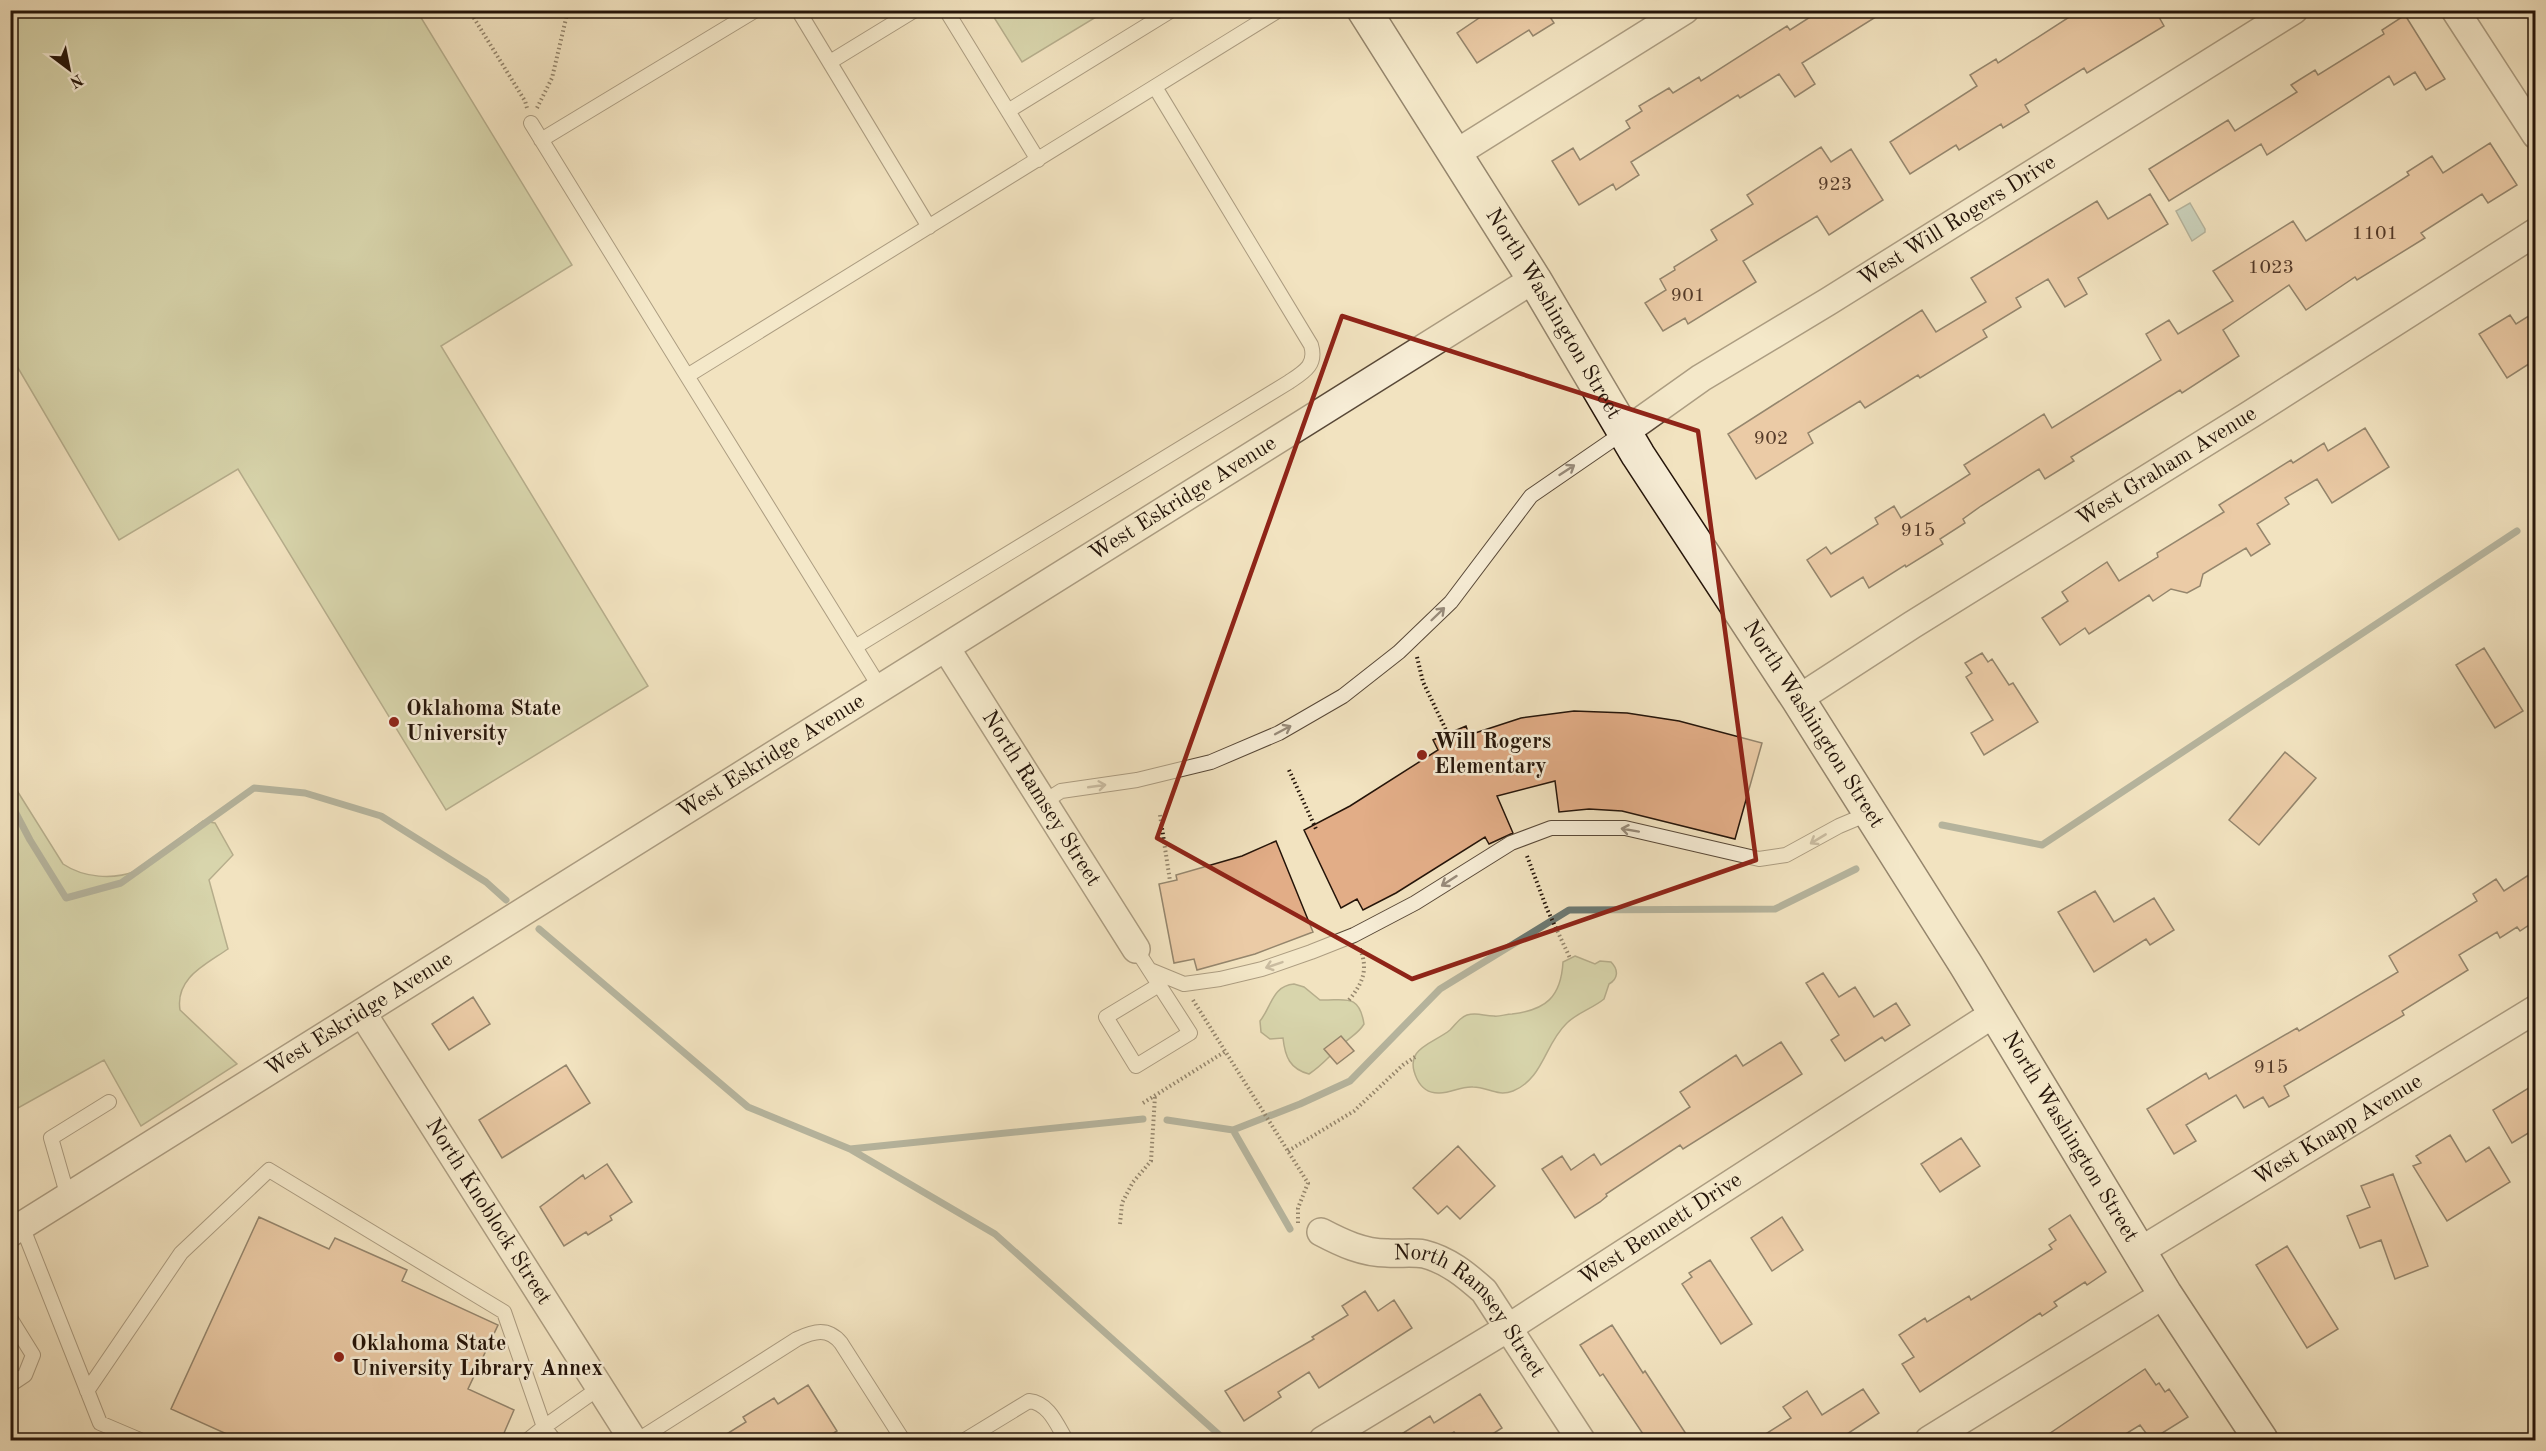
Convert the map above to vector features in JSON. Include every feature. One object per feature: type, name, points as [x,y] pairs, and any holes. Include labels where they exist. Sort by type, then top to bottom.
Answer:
[{"type":"main road","name":"North Washington Street","points":[[1364,10],[1534,279],[1625,432],[1798,699],[1995,1013],[2165,1294],[2261,1440]]},
{"type":"street","points":[[1455,154],[1685,10]]},
{"type":"street","name":"West Will Rogers Drive","points":[[1625,432],[1701,378],[1829,301],[2294,10]]},
{"type":"street","points":[[2455,10],[2535,135]]},
{"type":"street","name":"West Graham Avenue","points":[[1798,699],[1912,625],[2252,414],[2535,232]]},
{"type":"street","name":"West Eskridge Avenue","points":[[16,1229],[363,1014],[1534,279]]},
{"type":"street","name":"North Ramsey Street","points":[[946,648],[1143,959]]},
{"type":"street","name":"West Knapp Avenue","points":[[2140,1251],[2535,1009]]},
{"type":"street","name":"West Bennett Drive","points":[[1323,1440],[1508,1328],[1995,1013]]},
{"type":"street","name":"North Knoblock Street","points":[[363,1014],[633,1440]]},
{"type":"street","name":"North Ramsey Street","points":[[1310,1231],[1364,1250],[1424,1254],[1444,1261],[1465,1274],[1484,1291],[1581,1440]]},
{"type":"street","points":[[1929,1440],[2165,1294]]},
{"type":"lane","points":[[542,140],[756,10]]},
{"type":"lane","points":[[798,10],[929,226]]},
{"type":"lane","points":[[830,62],[915,10]]},
{"type":"lane","points":[[946,10],[1038,160]]},
{"type":"lane","points":[[1008,111],[1172,10]]},
{"type":"lane","points":[[687,376],[1155,87],[1259,16],[1279,10]]},
{"type":"lane","points":[[855,647],[1289,382],[1312,364],[1314,354],[1306,336],[1155,87]]},
{"type":"lane","points":[[531,123],[881,689]]},
{"type":"lane","points":[[1042,802],[1061,791],[1137,780],[1211,762],[1279,733],[1343,696],[1412,639],[1451,602],[1530,496],[1625,432]]},
{"type":"lane","points":[[1143,959],[1184,984],[1220,980],[1262,969],[1354,935],[1415,903],[1474,864],[1521,840],[1551,828],[1624,828],[1759,859],[1786,855],[1839,826],[1870,813]]},
{"type":"lane","points":[[1143,959],[1190,1033],[1136,1066],[1106,1017],[1159,985]]},
{"type":"lane","points":[[68,1197],[51,1138],[109,1102]]},
{"type":"lane","points":[[87,1390],[181,1253],[269,1170],[504,1312],[544,1427],[554,1440]]},
{"type":"lane","points":[[16,1229],[100,1423],[122,1437],[140,1440]]},
{"type":"lane","points":[[10,1318],[33,1355],[25,1375],[10,1385]]},
{"type":"lane","points":[[638,1440],[797,1339],[809,1333],[823,1331],[835,1336],[842,1343],[903,1440]]},
{"type":"lane","points":[[528,1440],[599,1388]]},
{"type":"lane","points":[[965,1440],[982,1436],[1029,1401],[1038,1402],[1045,1407],[1066,1440]]},
{"type":"path","points":[[470,10],[525,101],[531,123]]},
{"type":"path","points":[[531,123],[552,78],[568,10]]},
{"type":"path","points":[[1412,639],[1423,682],[1448,734]]},
{"type":"path","points":[[1290,770],[1316,829]]},
{"type":"path","points":[[1160,815],[1170,881]]},
{"type":"path","points":[[1521,840],[1547,909],[1570,958]]},
{"type":"path","points":[[1348,1000],[1359,987],[1365,973],[1364,958],[1354,935]]},
{"type":"path","points":[[1184,984],[1308,1183],[1298,1208],[1310,1231]]},
{"type":"path","points":[[1143,1103],[1226,1051]]},
{"type":"path","points":[[1288,1151],[1354,1111],[1403,1065],[1415,1057]]},
{"type":"path","points":[[1120,1224],[1122,1203],[1133,1182],[1151,1161],[1155,1096]]},
{"type":"highlighted area","points":[[1342,316],[1698,431],[1756,860],[1412,979],[1157,838]]},
{"type":"green space","points":[[10,11],[417,11],[572,265],[441,346],[648,686],[446,810],[238,469],[119,540],[11,356]]},
{"type":"green space","points":[[990,11],[1106,11],[1022,62]]},
{"type":"green space","points":[[11,781],[63,864],[89,875],[118,876],[136,871],[203,821],[215,823],[233,855],[209,880],[228,949],[201,967],[187,981],[182,989],[180,1010],[237,1064],[141,1126],[104,1060],[18,1108],[11,1096]]},
{"type":"green space","points":[[1575,956],[1595,964],[1600,961],[1611,962],[1616,971],[1616,977],[1609,984],[1604,999],[1574,1017],[1559,1032],[1537,1070],[1523,1085],[1507,1093],[1468,1087],[1434,1093],[1421,1085],[1413,1069],[1413,1060],[1422,1048],[1450,1030],[1467,1015],[1498,1016],[1524,1012],[1543,1005],[1555,993],[1562,974],[1563,962]]},
{"type":"green space","points":[[1294,984],[1304,987],[1320,1000],[1349,1000],[1358,1007],[1364,1024],[1357,1033],[1309,1074],[1297,1069],[1290,1061],[1285,1051],[1283,1038],[1270,1039],[1261,1032],[1260,1021],[1273,998],[1281,989]]},
{"type":"water","points":[[2190,203],[2205,229],[2205,232],[2192,241],[2176,211]]},
{"type":"building","points":[[1491,10],[1560,10],[1550,17],[1554,23],[1533,36],[1529,30],[1477,63],[1457,33]]},
{"type":"building","points":[[1821,10],[1887,10],[1802,63],[1815,84],[1795,97],[1779,74],[1740,98],[1738,95],[1631,162],[1639,175],[1616,190],[1613,184],[1579,205],[1552,161],[1573,148],[1580,160],[1630,128],[1626,121],[1642,111],[1639,106],[1669,88],[1673,93],[1699,77],[1701,81],[1787,26],[1790,30]]},
{"type":"building","points":[[2080,10],[2155,10],[2164,26],[2087,73],[2084,68],[2025,105],[2029,112],[2003,128],[2001,124],[1959,150],[1956,145],[1910,174],[1890,142],[1977,86],[1970,75],[1996,59],[1998,63]]},
{"type":"building","points":[[2405,15],[2445,79],[2426,90],[2415,72],[2394,85],[2389,76],[2267,155],[2261,144],[2169,201],[2149,169],[2228,120],[2235,131],[2297,92],[2291,85],[2315,70],[2318,75],[2384,34],[2382,30]]},
{"type":"building","points":[[2490,143],[2517,185],[2488,203],[2482,194],[2421,233],[2425,238],[2357,280],[2355,277],[2306,310],[2289,285],[2223,330],[2239,356],[2182,393],[2180,390],[2071,457],[2074,461],[2045,479],[2039,469],[1963,519],[1965,523],[1940,539],[1943,544],[1906,567],[1905,565],[1869,588],[1863,577],[1831,597],[1807,560],[1826,547],[1831,554],[1878,524],[1875,518],[1894,506],[1901,518],[1970,474],[1964,465],[2044,414],[2052,428],[2161,360],[2146,334],[2169,320],[2178,334],[2233,301],[2213,271],[2293,221],[2306,241],[2409,175],[2407,172],[2432,156],[2443,173]]},
{"type":"building","points":[[1821,147],[1831,162],[1851,149],[1883,200],[1829,235],[1817,216],[1743,261],[1756,282],[1688,324],[1685,318],[1663,331],[1645,303],[1666,290],[1660,279],[1675,270],[1674,267],[1717,240],[1711,230],[1753,204],[1747,195]]},
{"type":"building","points":[[2150,194],[2168,224],[2078,278],[2087,294],[2065,307],[2048,279],[2016,298],[2021,307],[1983,330],[1987,337],[1920,378],[1918,375],[1865,408],[1860,401],[1808,433],[1813,443],[1756,479],[1728,434],[1922,310],[1936,332],[1986,302],[1971,278],[2097,201],[2108,219]]},
{"type":"building","points":[[2535,312],[2535,360],[2507,378],[2479,334],[2510,315],[2516,324]]},
{"type":"building","points":[[2365,428],[2389,467],[2332,503],[2317,479],[2285,498],[2289,504],[2257,524],[2270,544],[2251,556],[2246,548],[2203,574],[2200,586],[2187,593],[2171,589],[2153,601],[2149,595],[2089,634],[2085,628],[2060,645],[2042,618],[2068,601],[2062,592],[2107,562],[2119,581],[2158,557],[2157,553],[2224,512],[2219,505],[2291,460],[2293,463],[2324,443],[2328,451]]},
{"type":"building","points":[[2484,648],[2523,711],[2495,728],[2456,665]]},
{"type":"building","points":[[1982,653],[1988,662],[1992,659],[2009,685],[2013,683],[2038,722],[1984,755],[1971,733],[1993,720],[1966,677],[1972,673],[1965,663]]},
{"type":"building","points":[[1574,711],[1627,713],[1679,721],[1762,743],[1735,839],[1622,811],[1589,809],[1559,812],[1555,781],[1497,796],[1513,833],[1489,844],[1485,837],[1396,893],[1363,910],[1357,899],[1341,908],[1304,830],[1350,806],[1438,750],[1433,740],[1466,726],[1469,735],[1521,718]]},
{"type":"building","points":[[2285,752],[2316,778],[2259,845],[2229,820]]},
{"type":"building","points":[[1276,841],[1313,932],[1255,954],[1197,970],[1194,959],[1174,963],[1159,884],[1177,880],[1176,875],[1242,856]]},
{"type":"building","points":[[2535,871],[2535,921],[2520,931],[2517,927],[2500,938],[2497,932],[2459,955],[2468,970],[2402,1011],[2404,1015],[2284,1086],[2289,1096],[2269,1107],[2263,1097],[2244,1108],[2236,1095],[2186,1125],[2196,1141],[2174,1154],[2147,1109],[2206,1073],[2209,1079],[2297,1028],[2299,1031],[2398,972],[2389,956],[2477,901],[2473,894],[2496,879],[2504,891]]},
{"type":"building","points":[[2095,891],[2114,922],[2154,898],[2174,930],[2150,945],[2146,939],[2094,972],[2058,912]]},
{"type":"building","points":[[1823,973],[1839,997],[1855,987],[1874,1017],[1896,1003],[1910,1025],[1885,1041],[1882,1037],[1845,1061],[1831,1040],[1839,1035],[1806,983]]},
{"type":"building","points":[[473,997],[490,1024],[449,1050],[432,1024]]},
{"type":"building","points":[[1341,1036],[1354,1051],[1337,1064],[1324,1049]]},
{"type":"building","points":[[1781,1042],[1802,1074],[1683,1149],[1680,1145],[1606,1194],[1607,1196],[1600,1202],[1575,1218],[1542,1169],[1562,1156],[1571,1170],[1594,1154],[1601,1165],[1690,1107],[1680,1092],[1736,1055],[1743,1066]]},
{"type":"building","points":[[566,1065],[590,1103],[502,1158],[479,1120]]},
{"type":"building","points":[[2535,1084],[2535,1129],[2512,1143],[2493,1110]]},
{"type":"building","points":[[2450,1135],[2466,1162],[2489,1147],[2510,1182],[2447,1221],[2413,1166],[2421,1163],[2416,1156]]},
{"type":"building","points":[[1961,1138],[1980,1166],[1940,1192],[1921,1164]]},
{"type":"building","points":[[1458,1146],[1495,1186],[1460,1219],[1447,1206],[1438,1214],[1413,1188]]},
{"type":"building","points":[[607,1164],[632,1202],[610,1216],[612,1220],[588,1235],[586,1232],[564,1246],[540,1207],[583,1175],[585,1179]]},
{"type":"building","points":[[2393,1174],[2428,1266],[2395,1279],[2381,1240],[2360,1248],[2347,1216],[2370,1207],[2361,1186]]},
{"type":"building","points":[[2070,1215],[2106,1272],[2087,1285],[2085,1282],[2054,1302],[2057,1306],[2042,1316],[2040,1313],[1920,1392],[1902,1364],[1914,1357],[1899,1335],[1925,1318],[1927,1322],[1969,1296],[1971,1300],[2052,1249],[2049,1245],[2056,1240],[2049,1229]]},
{"type":"building","name":"Oklahoma State University Library Annex","points":[[259,1217],[329,1249],[335,1238],[407,1270],[402,1281],[498,1325],[468,1389],[514,1410],[501,1440],[240,1440],[171,1409]]},
{"type":"building","points":[[1782,1217],[1803,1250],[1772,1271],[1751,1238]]},
{"type":"building","points":[[2287,1246],[2338,1329],[2307,1348],[2256,1265]]},
{"type":"building","points":[[1710,1260],[1752,1324],[1721,1344],[1682,1284],[1692,1277],[1689,1273]]},
{"type":"building","points":[[1365,1291],[1378,1311],[1394,1300],[1412,1328],[1319,1388],[1309,1372],[1278,1392],[1281,1397],[1244,1421],[1225,1391],[1314,1339],[1312,1337],[1348,1315],[1342,1306]]},
{"type":"building","points":[[1612,1325],[1690,1440],[1647,1440],[1603,1374],[1600,1376],[1580,1345]]},
{"type":"building","points":[[2145,1369],[2156,1385],[2159,1383],[2165,1392],[2169,1389],[2188,1417],[2151,1440],[2140,1425],[2116,1440],[2040,1440]]},
{"type":"building","points":[[808,1385],[837,1431],[822,1440],[717,1440],[746,1422],[743,1417],[774,1398],[778,1404]]},
{"type":"building","points":[[1863,1389],[1879,1413],[1838,1440],[1756,1440],[1791,1418],[1783,1407],[1807,1391],[1822,1415]]},
{"type":"building","points":[[1480,1394],[1502,1428],[1483,1440],[1460,1440],[1454,1432],[1444,1438],[1445,1440],[1392,1440],[1430,1416],[1434,1423]]},
{"type":"waterway","points":[[1942,825],[2042,845],[2517,531]]},
{"type":"waterway","points":[[10,802],[30,840],[66,898],[121,883],[254,788],[305,793],[381,816],[486,882],[506,900]]},
{"type":"waterway","points":[[1233,1130],[1300,1104],[1350,1081],[1440,989],[1569,910],[1775,909],[1856,869]]},
{"type":"waterway","points":[[539,929],[748,1107],[850,1149],[995,1234],[1225,1440]]},
{"type":"waterway","points":[[850,1149],[1143,1119]]},
{"type":"waterway","points":[[1167,1120],[1233,1130],[1290,1229]]},
{"type":"place","name":"Oklahoma State University","points":[[394,722]]},
{"type":"place","name":"Will Rogers Elementary","points":[[1422,755]]},
{"type":"place","name":"Oklahoma State University Library Annex","points":[[339,1357]]}]
